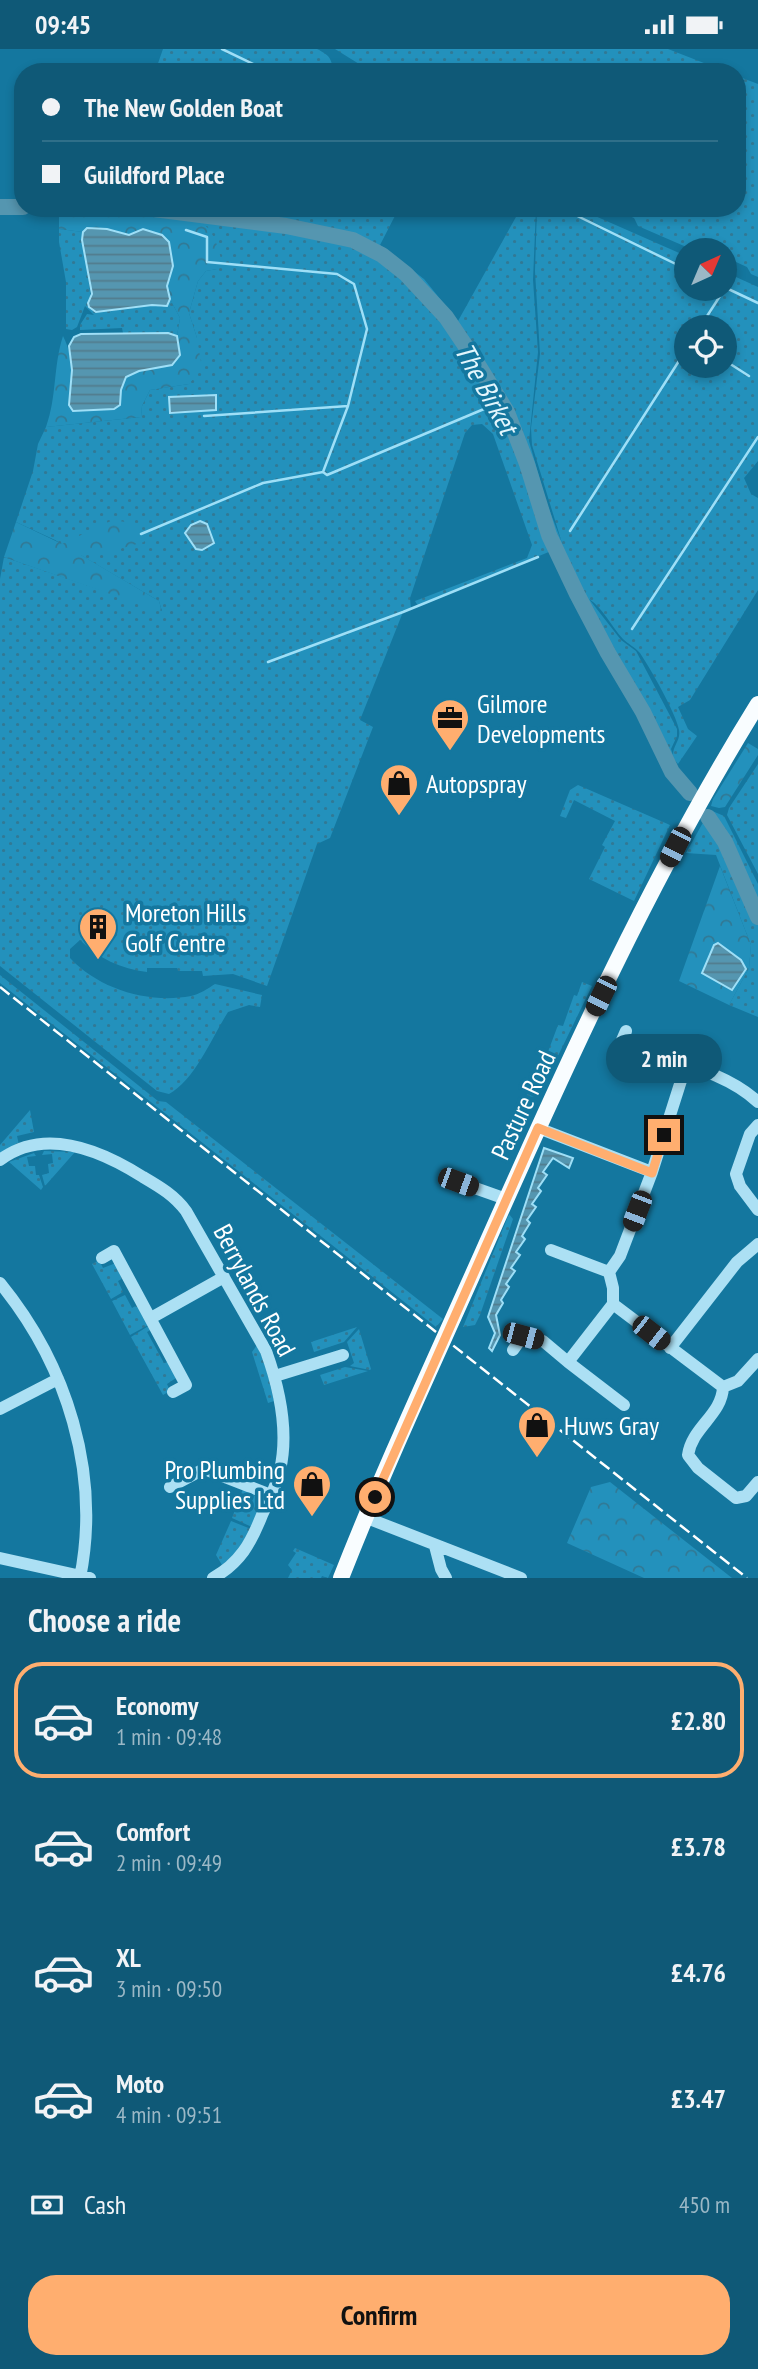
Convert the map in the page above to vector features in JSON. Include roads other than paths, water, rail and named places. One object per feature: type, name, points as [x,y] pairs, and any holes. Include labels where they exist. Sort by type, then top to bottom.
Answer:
[{"type":"main road","name":"Pasture Road","points":[[341,1578],[538,1128],[669,858],[705,791],[758,704]]},
{"type":"street","points":[[621,1043],[711,1073],[758,1101]]},
{"type":"street","points":[[568,1362],[613,1304],[609,1272],[620,1256],[652,1173],[686,1065]]},
{"type":"street","points":[[758,1125],[750,1135],[736,1174],[740,1186],[758,1210]]},
{"type":"street","points":[[538,1128],[652,1173]]},
{"type":"street","name":"Berrylands Road","points":[[0,1160],[37,1146],[74,1145],[123,1164],[163,1188],[181,1205],[267,1351],[275,1376],[283,1444],[280,1470],[249,1546],[233,1565],[213,1578]]},
{"type":"street","points":[[458,1182],[506,1199]]},
{"type":"street","points":[[670,1348],[737,1262],[758,1244]]},
{"type":"street","points":[[547,1249],[609,1272]]},
{"type":"street","points":[[102,1258],[114,1251],[151,1318],[186,1385],[173,1392]]},
{"type":"street","points":[[151,1318],[224,1277]]},
{"type":"street","points":[[0,1283],[32,1327],[58,1379],[75,1428],[84,1469],[87,1501],[83,1577],[0,1558]]},
{"type":"street","points":[[613,1304],[723,1387]]},
{"type":"street","points":[[518,1324],[523,1336]]},
{"type":"street","points":[[523,1336],[543,1341],[624,1405]]},
{"type":"street","points":[[513,1350],[523,1336]]},
{"type":"street","points":[[275,1376],[344,1355]]},
{"type":"street","points":[[723,1387],[738,1381],[758,1359]]},
{"type":"street","points":[[0,1409],[58,1379]]},
{"type":"street","points":[[723,1387],[719,1403],[692,1439],[688,1455],[698,1468],[736,1498],[744,1498],[755,1486]]},
{"type":"street","points":[[170,1487],[204,1469],[271,1495]]},
{"type":"street","points":[[367,1518],[521,1578]]},
{"type":"street","points":[[435,1546],[446,1578]]},
{"type":"waterway","points":[[222,49],[251,63]]},
{"type":"waterway","name":"The Birket","points":[[0,207],[14,207]]},
{"type":"waterway","name":"The Birket","points":[[216,217],[286,226],[353,240],[382,255],[406,274],[446,317],[507,412],[527,464],[549,535],[577,594],[643,712],[672,772],[690,793]]},
{"type":"waterway","points":[[579,217],[674,263]]},
{"type":"waterway","points":[[186,230],[207,237],[207,262],[337,274],[354,284],[367,329],[348,406],[323,472],[327,475],[484,409]]},
{"type":"waterway","points":[[737,293],[758,303]]},
{"type":"waterway","points":[[708,315],[717,301]]},
{"type":"waterway","points":[[737,368],[749,376]]},
{"type":"waterway","points":[[570,531],[674,369]]},
{"type":"waterway","points":[[204,416],[348,406]]},
{"type":"waterway","points":[[632,629],[758,437]]},
{"type":"waterway","points":[[141,534],[263,483],[323,472]]},
{"type":"waterway","points":[[268,662],[403,612],[538,557]]},
{"type":"waterway","name":"The Birket","points":[[708,817],[725,842],[758,917]]},
{"type":"railway","points":[[0,987],[747,1578]]},
{"type":"place","name":"Gilmore Developments","points":[[450,752]]},
{"type":"place","name":"Autopspray","points":[[399,817]]},
{"type":"place","name":"Moreton Hills Golf Centre","points":[[98,961]]},
{"type":"place","name":"Huws Gray","points":[[537,1459]]},
{"type":"place","name":"Pro Plumbing Supplies Ltd","points":[[312,1518]]}]
